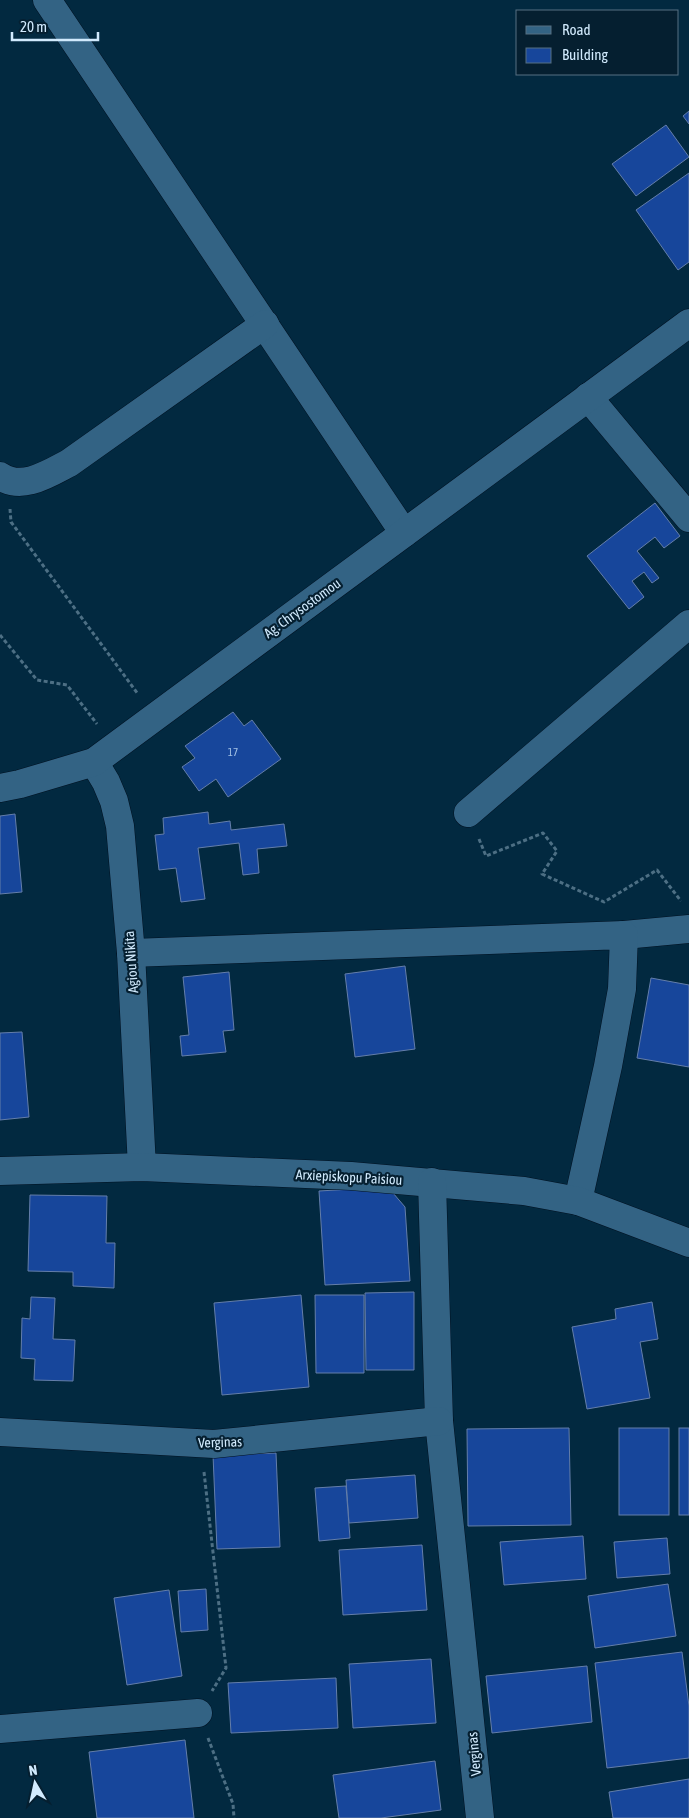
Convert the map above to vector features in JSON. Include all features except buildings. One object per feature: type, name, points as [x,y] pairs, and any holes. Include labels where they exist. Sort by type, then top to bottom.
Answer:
[{"type":"street","points":[[47,0],[404,533]]},
{"type":"street","name":"Ag. Chrysostomou","points":[[0,788],[20,784],[104,754],[689,322]]},
{"type":"street","points":[[4,478],[19,482],[43,476],[68,463],[264,324]]},
{"type":"street","points":[[588,397],[689,518]]},
{"type":"street","points":[[468,813],[689,624]]},
{"type":"street","name":"Agiou Nikita","points":[[104,754],[106,782],[114,801],[120,826],[130,954],[142,1167]]},
{"type":"street","points":[[130,954],[624,935],[686,917]]},
{"type":"street","points":[[578,1201],[608,1066],[622,988],[624,935]]},
{"type":"street","name":"Arxiepiskopu Paisiou","points":[[0,1171],[142,1167],[351,1176],[524,1190],[578,1201],[689,1243]]},
{"type":"street","name":"Verginas","points":[[432,1182],[439,1421],[480,1818]]},
{"type":"street","name":"Verginas","points":[[0,1432],[214,1444],[439,1421]]},
{"type":"street","points":[[0,1729],[198,1713]]},
{"type":"path","points":[[4,478],[11,522],[155,716]]},
{"type":"path","points":[[0,634],[37,680],[67,685],[104,754]]},
{"type":"path","points":[[468,813],[486,856],[543,833],[557,851],[542,874],[604,902],[657,870],[686,917]]},
{"type":"path","points":[[200,1443],[226,1668],[198,1713],[233,1804],[234,1818]]}]
